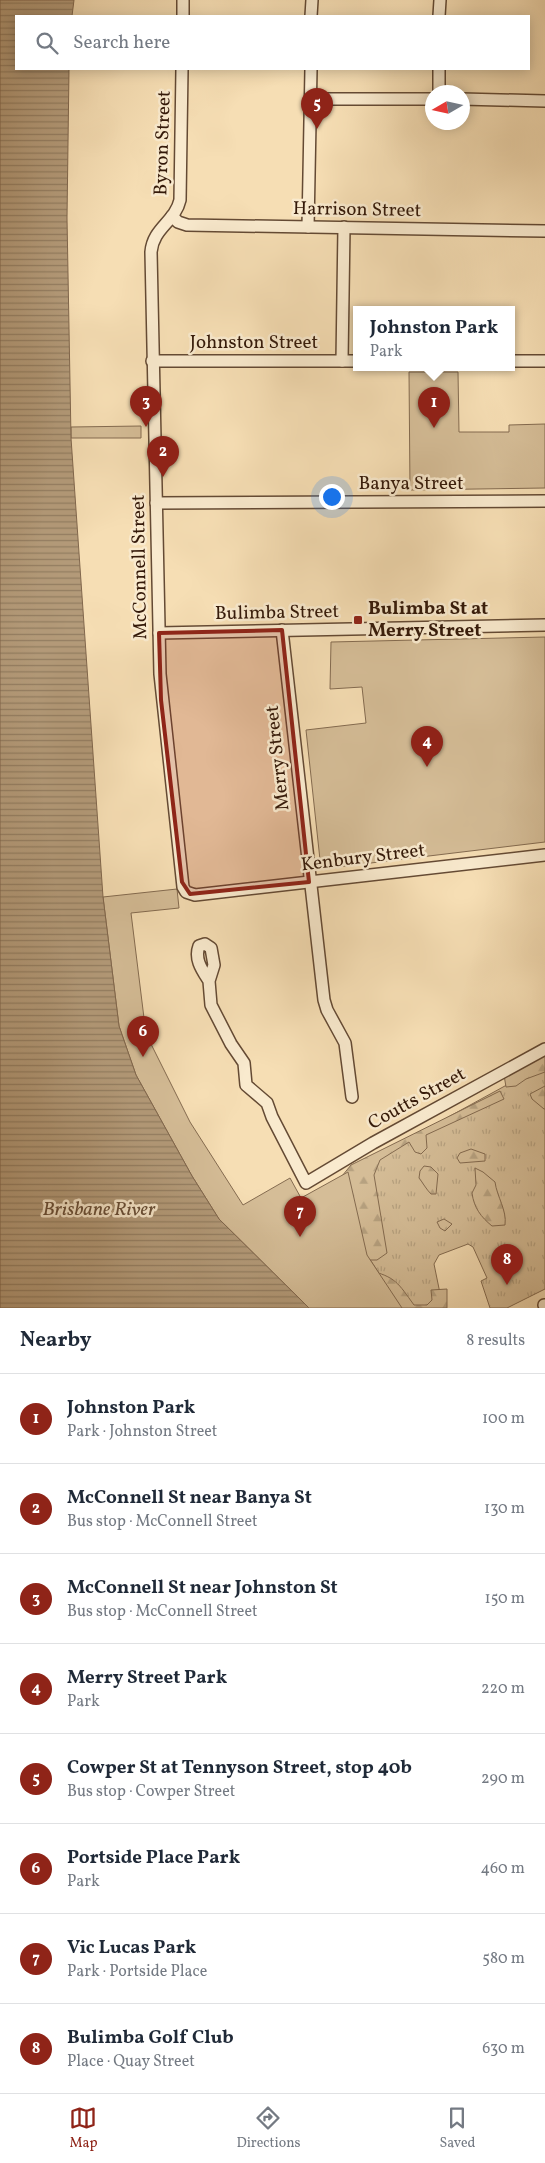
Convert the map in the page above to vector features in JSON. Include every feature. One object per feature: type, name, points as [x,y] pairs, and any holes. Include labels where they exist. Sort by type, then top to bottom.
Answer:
[{"type":"street","points":[[183,0],[183,15]]},
{"type":"street","points":[[311,15],[312,0]]},
{"type":"street","points":[[440,0],[440,15]]},
{"type":"street","name":"Byron Street","points":[[172,216],[179,207],[181,194],[182,70]]},
{"type":"street","points":[[308,227],[311,70]]},
{"type":"street","points":[[439,70],[439,85]]},
{"type":"street","points":[[311,99],[425,99]]},
{"type":"street","points":[[470,100],[545,101]]},
{"type":"street","name":"Harrison Street","points":[[172,216],[178,222],[187,225],[545,231]]},
{"type":"street","name":"McConnell Street","points":[[172,216],[154,236],[152,244],[152,360],[161,700],[182,882],[186,892]]},
{"type":"street","points":[[342,361],[344,227]]},
{"type":"street","name":"Johnston Street","points":[[152,360],[353,361]]},
{"type":"street","points":[[515,361],[545,361]]},
{"type":"street","name":"Banya Street","points":[[156,503],[545,501]]},
{"type":"street","name":"Bulimba Street","points":[[159,633],[545,624]]},
{"type":"street","name":"Merry Street","points":[[282,630],[324,1000],[345,1043],[352,1097]]},
{"type":"street","name":"Kenbury Street","points":[[186,892],[195,895],[545,855]]},
{"type":"street","name":"Coutts Street","points":[[209,981],[212,1010],[244,1063],[246,1085],[267,1103],[272,1117],[306,1183],[373,1143],[545,1048]]},
{"type":"highlighted area","points":[[282,630],[309,882],[190,894],[182,882],[161,700],[159,633]]},
{"type":"green space","points":[[409,372],[458,372],[459,432],[509,432],[509,425],[545,424],[545,488],[410,490]]},
{"type":"green space","points":[[141,426],[141,438],[71,438],[71,427]]},
{"type":"green space","points":[[545,637],[545,842],[321,869],[306,730],[366,723],[362,687],[330,689],[331,642]]},
{"type":"green space","points":[[177,889],[179,908],[131,913],[146,1034],[190,1122],[243,1205],[290,1178],[301,1198],[348,1172],[367,1255],[402,1308],[309,1308],[219,1219],[192,1176],[136,1075],[119,1026],[103,897]]},
{"type":"green space","points":[[545,1052],[545,1072],[526,1079],[516,1086],[506,1087],[504,1075]]},
{"type":"green space","points":[[545,1064],[545,1289],[507,1308],[490,1308],[481,1281],[487,1278],[473,1247],[468,1244],[439,1255],[434,1264],[443,1308],[402,1308],[367,1255],[348,1172]]},
{"type":"green space","points":[[545,1086],[544,1109],[532,1099],[530,1094]]},
{"type":"green space","points":[[500,1091],[504,1099],[426,1135],[427,1148],[421,1154],[415,1152],[409,1142],[380,1160],[374,1175],[387,1253],[377,1260],[363,1260],[368,1270],[391,1278],[414,1305],[427,1305],[432,1300],[431,1290],[447,1289],[447,1308],[393,1308],[362,1274],[342,1176],[351,1165]]},
{"type":"green space","points":[[471,1149],[485,1154],[485,1161],[460,1163],[457,1158],[460,1153]]},
{"type":"green space","points":[[424,1166],[431,1167],[438,1174],[436,1194],[431,1194],[419,1178],[420,1171]]},
{"type":"green space","points":[[475,1168],[495,1182],[505,1214],[505,1225],[492,1226],[481,1216],[476,1208],[472,1193],[476,1185]]},
{"type":"green space","points":[[444,1219],[452,1224],[445,1231],[440,1228],[437,1222]]},
{"type":"water","name":"Brisbane River","points":[[0,0],[74,0],[72,15],[15,15],[15,70],[69,70],[67,218],[71,438],[103,897],[119,1026],[136,1075],[192,1176],[219,1219],[309,1308],[0,1308]]},
{"type":"place","name":"Cowper St at Tennyson Street, stop 40b","points":[[317,129]]},
{"type":"place","name":"McConnell St near Johnston St","points":[[146,427]]},
{"type":"place","name":"Johnston Park","points":[[434,428]]},
{"type":"place","name":"McConnell St near Banya St","points":[[163,477]]},
{"type":"place","name":"Bulimba St at Merry Street","points":[[358,620]]},
{"type":"place","name":"Merry Street Park","points":[[427,767]]},
{"type":"place","name":"Portside Place Park","points":[[143,1057]]},
{"type":"place","name":"Vic Lucas Park","points":[[300,1237]]},
{"type":"place","name":"Bulimba Golf Club","points":[[507,1285]]}]
